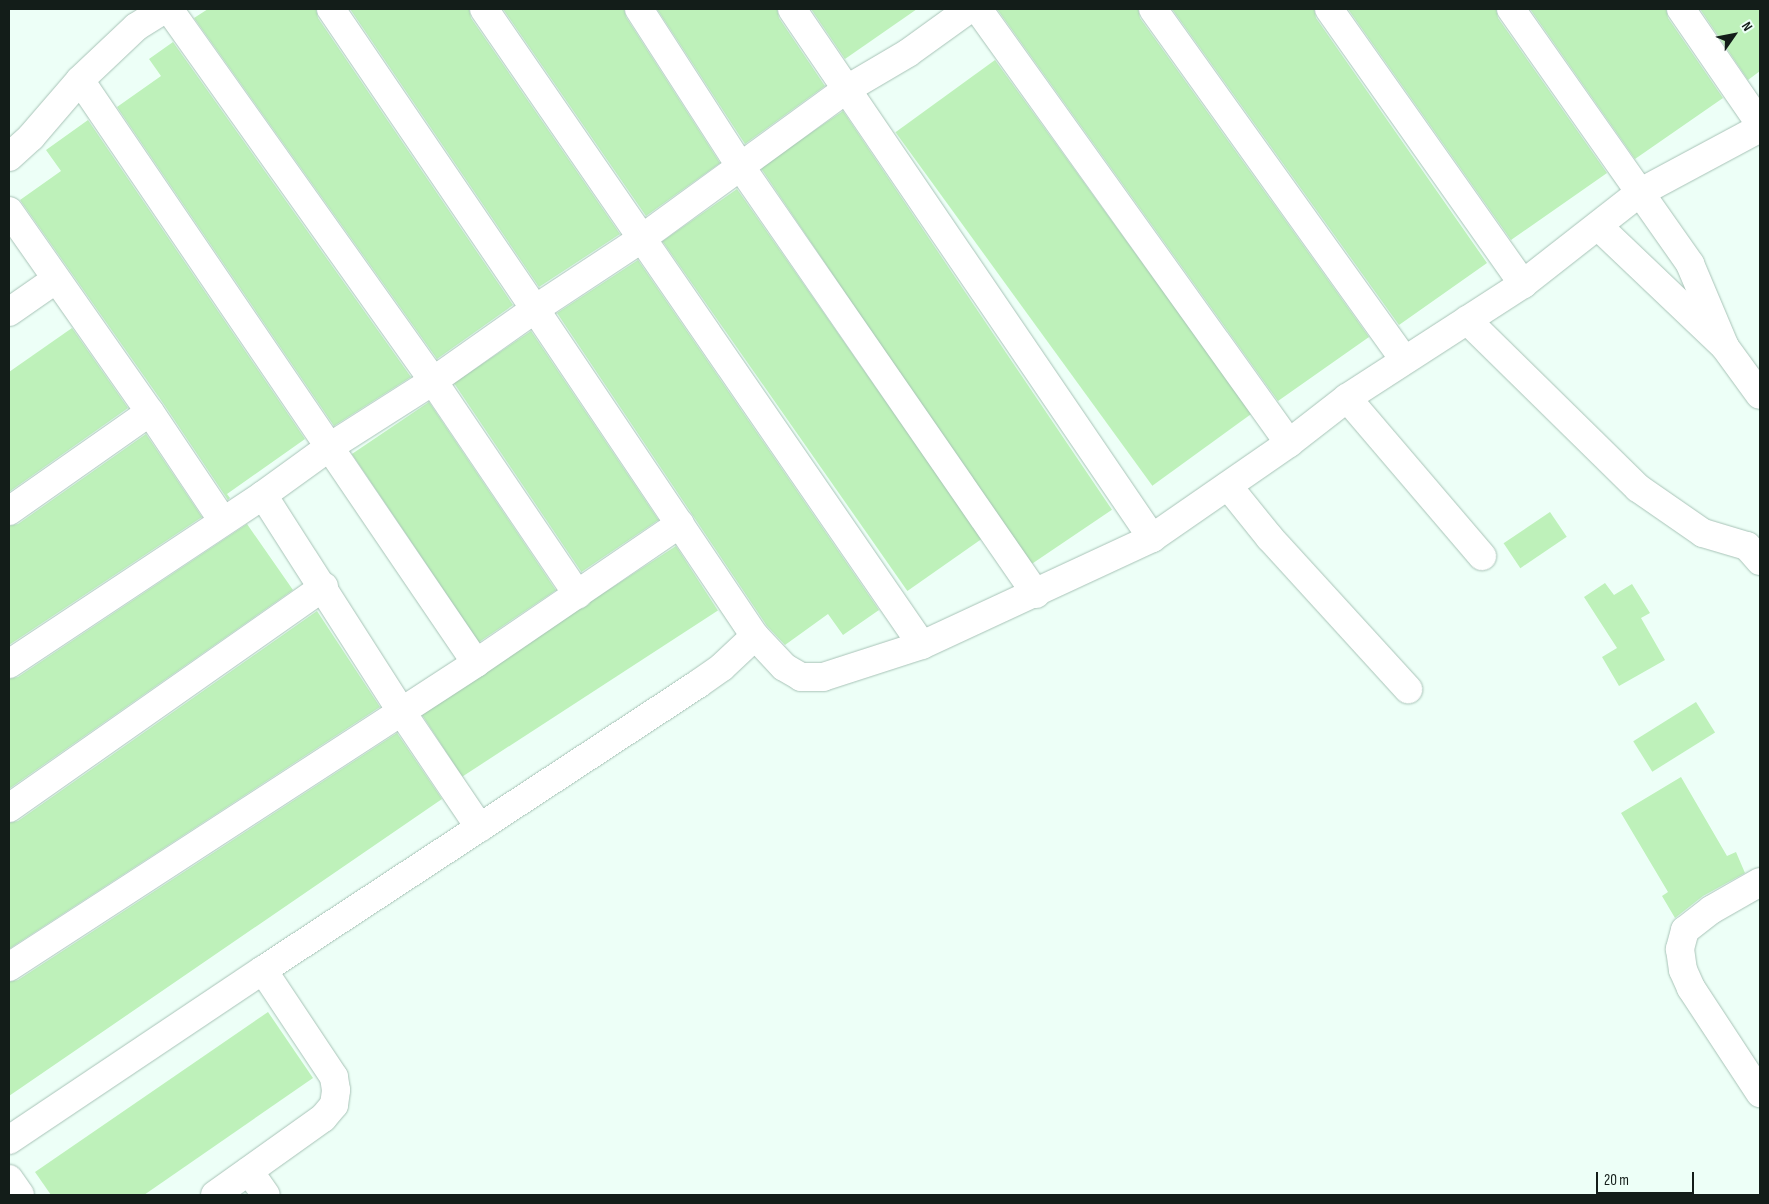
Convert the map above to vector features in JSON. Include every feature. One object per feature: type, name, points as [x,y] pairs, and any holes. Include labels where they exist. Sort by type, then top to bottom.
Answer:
[{"type":"street","points":[[9,157],[31,137],[80,80],[136,27],[167,9],[432,381],[578,594]]},
{"type":"street","points":[[331,9],[755,636],[784,667],[801,676],[823,677],[922,645],[1036,594],[1152,538],[1289,443],[1347,398],[1404,359],[1523,284],[1639,193],[1760,126],[1681,9]]},
{"type":"street","points":[[484,9],[922,645]]},
{"type":"street","points":[[639,9],[741,167],[1036,594]]},
{"type":"street","points":[[792,9],[1152,538]]},
{"type":"street","points":[[9,664],[641,239],[847,89],[908,54],[969,9]]},
{"type":"street","points":[[978,9],[1289,443]]},
{"type":"street","points":[[1153,9],[1404,359]]},
{"type":"street","points":[[1329,9],[1523,284]]},
{"type":"street","points":[[1511,9],[1690,264],[1726,347]]},
{"type":"street","points":[[80,80],[328,448],[476,663]]},
{"type":"street","points":[[9,211],[223,520]]},
{"type":"street","points":[[1598,226],[1726,347],[1760,395]]},
{"type":"street","points":[[9,312],[55,280]]},
{"type":"street","points":[[1467,320],[1638,488],[1703,533],[1747,546],[1760,560]]},
{"type":"street","points":[[1347,398],[1482,556]]},
{"type":"street","points":[[9,510],[150,412]]},
{"type":"street","points":[[1228,486],[1270,538],[1408,689]]},
{"type":"street","points":[[263,494],[324,587],[401,711],[480,828]]},
{"type":"street","points":[[9,967],[476,663],[680,524]]},
{"type":"street","points":[[9,808],[324,587]]},
{"type":"street","points":[[9,1140],[263,970],[698,684],[722,667],[755,636]]},
{"type":"street","points":[[1760,882],[1711,910],[1685,930],[1680,949],[1683,970],[1691,988],[1760,1093]]},
{"type":"street","points":[[215,1195],[324,1118],[334,1105],[336,1090],[334,1077],[263,970]]},
{"type":"street","points":[[249,1171],[266,1195]]},
{"type":"street","points":[[9,1179],[20,1195]]},
{"type":"building","points":[[208,9],[316,9],[318,18],[513,305],[437,359],[194,18]]},
{"type":"building","points":[[350,9],[469,9],[471,18],[620,234],[539,287]]},
{"type":"building","points":[[503,9],[624,9],[626,17],[720,163],[646,216]]},
{"type":"building","points":[[657,9],[777,9],[779,18],[825,86],[745,144]]},
{"type":"building","points":[[811,9],[917,9],[845,59]]},
{"type":"building","points":[[997,9],[1138,9],[1140,18],[1369,337],[1278,401]]},
{"type":"building","points":[[1172,9],[1314,9],[1316,18],[1487,263],[1399,325]]},
{"type":"building","points":[[1348,9],[1496,9],[1498,18],[1607,173],[1511,240]]},
{"type":"building","points":[[1530,9],[1666,9],[1668,18],[1723,98],[1635,159]]},
{"type":"building","points":[[1700,9],[1760,9],[1760,71],[1748,80]]},
{"type":"building","points":[[173,42],[411,377],[334,426],[117,107],[161,76],[149,59]]},
{"type":"building","points":[[995,60],[1252,414],[1152,486],[895,132]]},
{"type":"building","points":[[843,111],[1112,510],[1029,566],[760,167]]},
{"type":"building","points":[[88,120],[305,439],[227,494],[230,498],[228,500],[163,403],[20,200],[61,171],[46,150]]},
{"type":"building","points":[[737,189],[982,539],[907,591],[662,241]]},
{"type":"building","points":[[638,260],[879,610],[843,635],[828,614],[785,645],[767,626],[557,313]]},
{"type":"building","points":[[72,328],[128,408],[9,492],[9,372]]},
{"type":"building","points":[[531,331],[658,520],[581,572],[454,383]]},
{"type":"building","points":[[429,402],[556,590],[479,642],[352,454]]},
{"type":"building","points":[[146,434],[202,517],[9,645],[9,526],[18,524]]},
{"type":"building","points":[[1550,512],[1567,537],[1520,568],[1504,543]]},
{"type":"building","points":[[247,524],[293,590],[9,789],[9,679],[18,677]]},
{"type":"building","points":[[676,546],[718,611],[462,777],[420,712]]},
{"type":"building","points":[[1605,583],[1614,595],[1632,584],[1650,613],[1641,618],[1665,660],[1619,686],[1602,657],[1617,648],[1584,597]]},
{"type":"building","points":[[317,611],[380,707],[9,949],[9,823],[18,821]]},
{"type":"building","points":[[1696,702],[1715,733],[1652,772],[1633,741]]},
{"type":"building","points":[[397,733],[442,799],[9,1096],[9,982],[18,980]]},
{"type":"building","points":[[1681,777],[1727,856],[1736,852],[1745,873],[1703,896],[1675,918],[1662,896],[1668,892],[1621,813]]},
{"type":"building","points":[[268,1012],[313,1078],[144,1195],[51,1195],[35,1172]]}]
